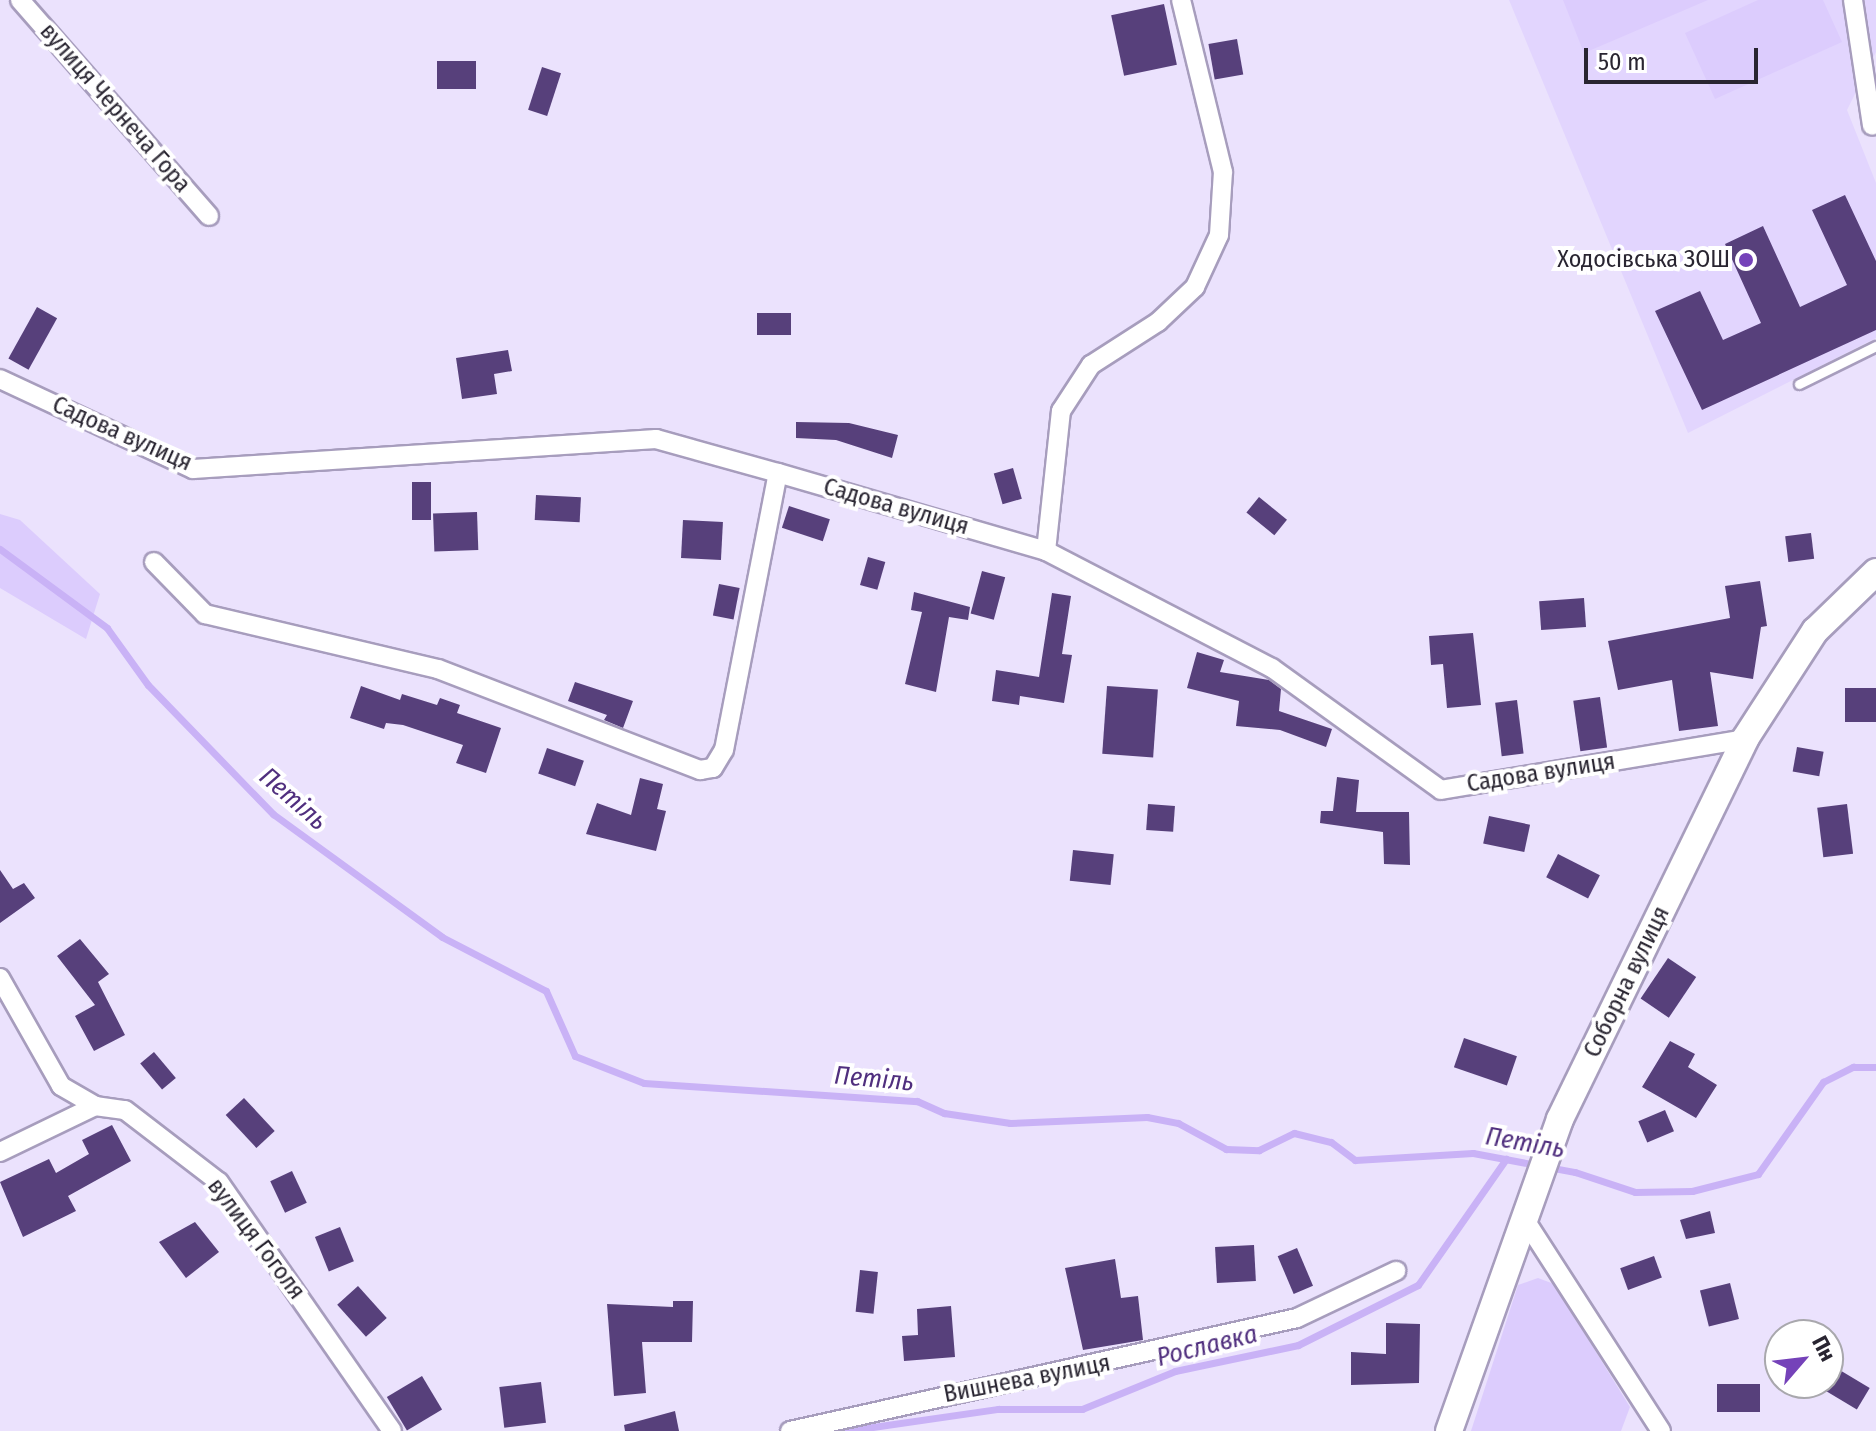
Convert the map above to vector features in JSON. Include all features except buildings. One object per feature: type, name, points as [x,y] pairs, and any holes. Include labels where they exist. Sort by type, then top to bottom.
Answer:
[{"type":"street","name":"вулиця Чернеча Гора","points":[[20,0],[209,216]]},
{"type":"street","points":[[1046,551],[1061,411],[1091,365],[1158,322],[1195,287],[1219,235],[1223,172],[1181,0]]},
{"type":"street","points":[[1853,0],[1874,131]]},
{"type":"street","name":"Садова вулиця","points":[[0,379],[193,469],[656,439],[778,473],[1046,551],[1272,668],[1441,790],[1745,739]]},
{"type":"street","points":[[154,562],[205,614],[438,669],[700,770],[713,768],[724,750],[778,473]]},
{"type":"street","name":"Соборна вулиця","points":[[1449,1431],[1560,1119],[1745,739],[1815,631],[1876,572]]},
{"type":"street","name":"вулиця Гоголя","points":[[0,978],[61,1086],[95,1106],[125,1110],[219,1182],[392,1431]]},
{"type":"street","points":[[0,1152],[95,1106]]},
{"type":"street","points":[[1528,1211],[1661,1431]]},
{"type":"street","name":"Вишнева вулиця","points":[[790,1431],[1297,1318],[1396,1271]]},
{"type":"lane","points":[[1799,384],[1876,346]]},
{"type":"shaded area","name":"Ходосівська ЗОШ","points":[[1509,0],[1876,0],[1876,52],[1847,110],[1876,183],[1876,338],[1688,433]]},
{"type":"shaded area","points":[[1563,0],[1708,0],[1584,53]]},
{"type":"shaded area","points":[[1758,0],[1823,0],[1842,42],[1715,99],[1685,33]]},
{"type":"shaded area","points":[[0,514],[20,520],[100,594],[86,639],[0,588]]},
{"type":"shaded area","points":[[1538,1278],[1554,1284],[1630,1407],[1621,1431],[1471,1431],[1518,1285]]},
{"type":"waterway","name":"Петіль","points":[[0,549],[107,628],[148,685],[273,814],[442,937],[546,991],[575,1056],[644,1083],[917,1101],[944,1113],[1010,1123],[1147,1117],[1178,1123],[1226,1149],[1259,1150],[1294,1133],[1331,1142],[1355,1160],[1473,1153],[1575,1172],[1635,1192],[1692,1191],[1758,1174],[1823,1082],[1853,1067],[1876,1067]]},
{"type":"waterway","name":"Рославка","points":[[845,1431],[998,1409],[1082,1409],[1175,1371],[1298,1345],[1418,1285],[1506,1159]]},
{"type":"place","name":"Ходосівська ЗОШ","points":[[1746,260]]}]
